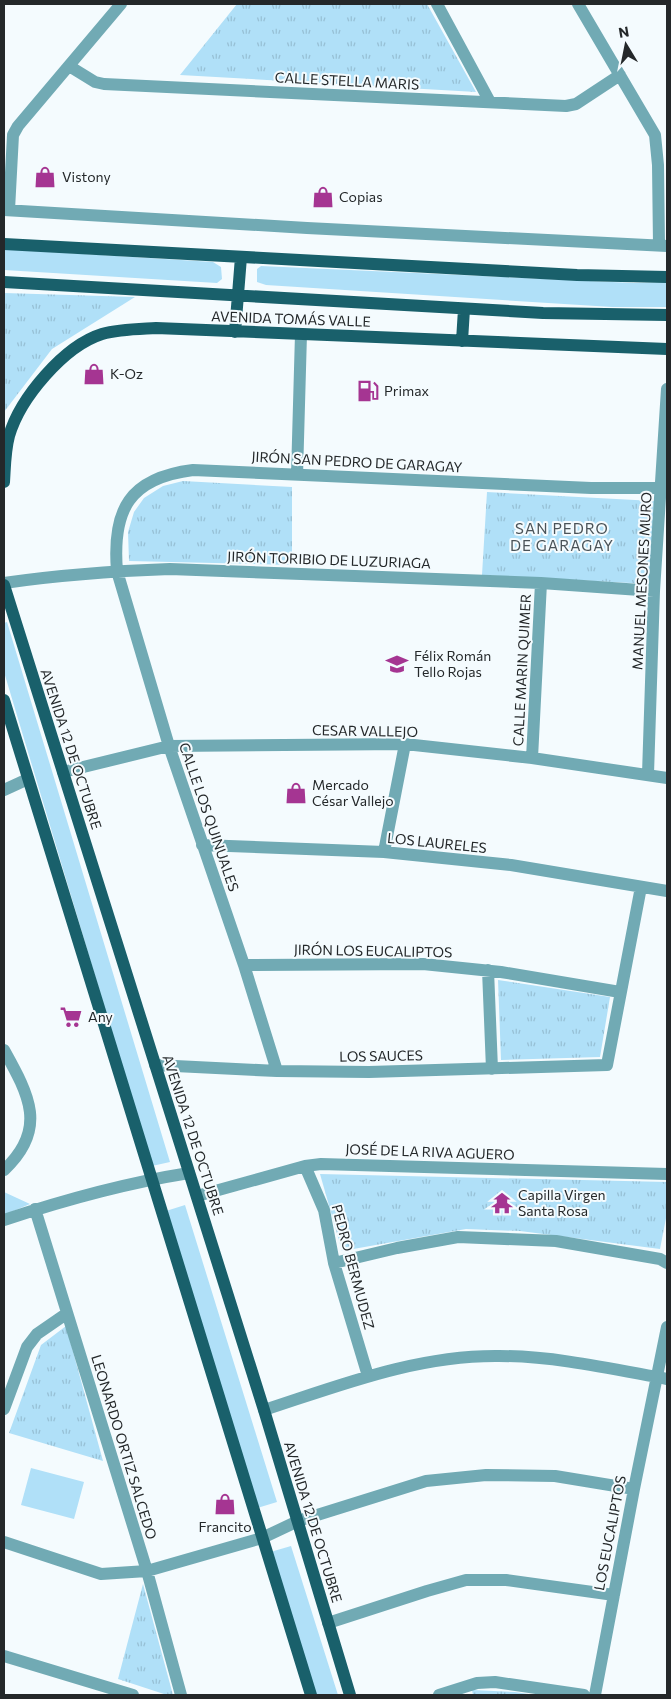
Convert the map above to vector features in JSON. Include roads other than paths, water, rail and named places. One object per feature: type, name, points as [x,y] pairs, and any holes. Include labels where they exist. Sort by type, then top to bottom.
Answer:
[{"type":"main road","points":[[4,244],[577,276],[667,277]]},
{"type":"main road","points":[[235,332],[241,257]]},
{"type":"main road","name":"AVENIDA TOMÁS VALLE","points":[[4,282],[543,313],[667,315]]},
{"type":"main road","points":[[462,341],[464,308]]},
{"type":"main road","name":"AVENIDA TOMÁS VALLE","points":[[4,482],[9,436],[20,410],[40,382],[78,345],[102,334],[156,328],[667,349]]},
{"type":"main road","name":"AVENIDA 12 DE OCTUBRE","points":[[4,584],[6,602],[63,772],[264,1410],[350,1695]]},
{"type":"main road","points":[[4,700],[311,1695]]},
{"type":"street","points":[[121,4],[18,126],[13,135],[7,210],[307,228],[663,246],[655,135],[578,4]]},
{"type":"street","points":[[437,4],[490,102]]},
{"type":"street","name":"CALLE STELLA MARIS","points":[[69,66],[95,82],[104,84],[566,106],[576,104],[620,75]]},
{"type":"street","points":[[297,475],[301,334]]},
{"type":"street","name":"MANUEL MESONES MURO","points":[[648,774],[654,591],[665,488],[667,389]]},
{"type":"street","name":"JIRÓN SAN PEDRO DE GARAGAY","points":[[117,571],[115,541],[118,524],[125,506],[136,491],[152,480],[172,472],[193,470],[591,488],[665,488]]},
{"type":"street","name":"JIRÓN TORIBIO DE LUZURIAGA","points":[[4,584],[32,579],[117,571],[170,569],[542,583],[654,591]]},
{"type":"street","name":"CALLE LOS QUINUALES","points":[[117,571],[169,746],[244,965],[277,1071]]},
{"type":"street","name":"CALLE MARIN QUIMER","points":[[532,758],[542,583]]},
{"type":"street","points":[[384,852],[405,744]]},
{"type":"street","name":"CESAR VALLEJO","points":[[63,772],[169,746],[405,744],[532,758],[667,778]]},
{"type":"street","points":[[4,790],[28,779]]},
{"type":"street","name":"LOS LAURELES","points":[[202,845],[384,852],[511,865],[667,891]]},
{"type":"street","points":[[620,992],[641,887]]},
{"type":"street","name":"JIRÓN LOS EUCALIPTOS","points":[[244,965],[423,964],[488,970],[620,992]]},
{"type":"street","points":[[488,970],[492,1068]]},
{"type":"street","name":"LOS SAUCES","points":[[155,1065],[277,1071],[369,1072],[606,1065],[620,992]]},
{"type":"street","points":[[4,1050],[23,1083],[29,1105],[31,1130],[17,1157],[4,1170]]},
{"type":"street","name":"JOSÉ DE LA RIVA AGUERO","points":[[196,1196],[305,1166],[321,1164],[667,1174]]},
{"type":"street","name":"PEDRO BERMUDEZ","points":[[305,1166],[324,1210],[334,1263],[368,1376]]},
{"type":"street","points":[[4,1220],[35,1209],[151,1179],[189,1173]]},
{"type":"street","name":"LEONARDO ORTIZ SALCEDO","points":[[35,1209],[147,1571],[181,1695]]},
{"type":"street","points":[[334,1263],[397,1248],[458,1237],[556,1241],[660,1259],[667,1262]]},
{"type":"street","points":[[4,1409],[27,1348],[37,1334],[66,1314]]},
{"type":"street","name":"LOS EUCALIPTOS","points":[[595,1695],[634,1489],[662,1378],[667,1327]]},
{"type":"street","points":[[264,1410],[385,1371],[427,1362],[474,1356],[552,1359],[662,1378]]},
{"type":"street","points":[[4,1542],[101,1574],[147,1571],[262,1538],[298,1521],[426,1481],[486,1475],[555,1476],[634,1489]]},
{"type":"street","points":[[328,1623],[466,1580],[506,1580],[614,1595]]},
{"type":"street","points":[[4,1656],[133,1695]]},
{"type":"street","points":[[440,1695],[463,1692],[477,1683],[495,1682],[584,1695]]},
{"type":"place","name":"Vistony","points":[[45,177]]},
{"type":"place","name":"Copias","points":[[323,197]]},
{"type":"place","name":"K-Oz","points":[[94,374]]},
{"type":"place","name":"Primax","points":[[368,391]]},
{"type":"place","name":"Félix Román Tello Rojas","points":[[397,664]]},
{"type":"place","name":"Mercado César Vallejo","points":[[296,793]]},
{"type":"place","name":"Any","points":[[71,1017]]},
{"type":"place","name":"Capilla Virgen Santa Rosa","points":[[502,1203]]},
{"type":"place","name":"Francito","points":[[225,1504]]},
{"type":"district","name":"SAN PEDRO DE GARAGAY","points":[[562,538]]}]
